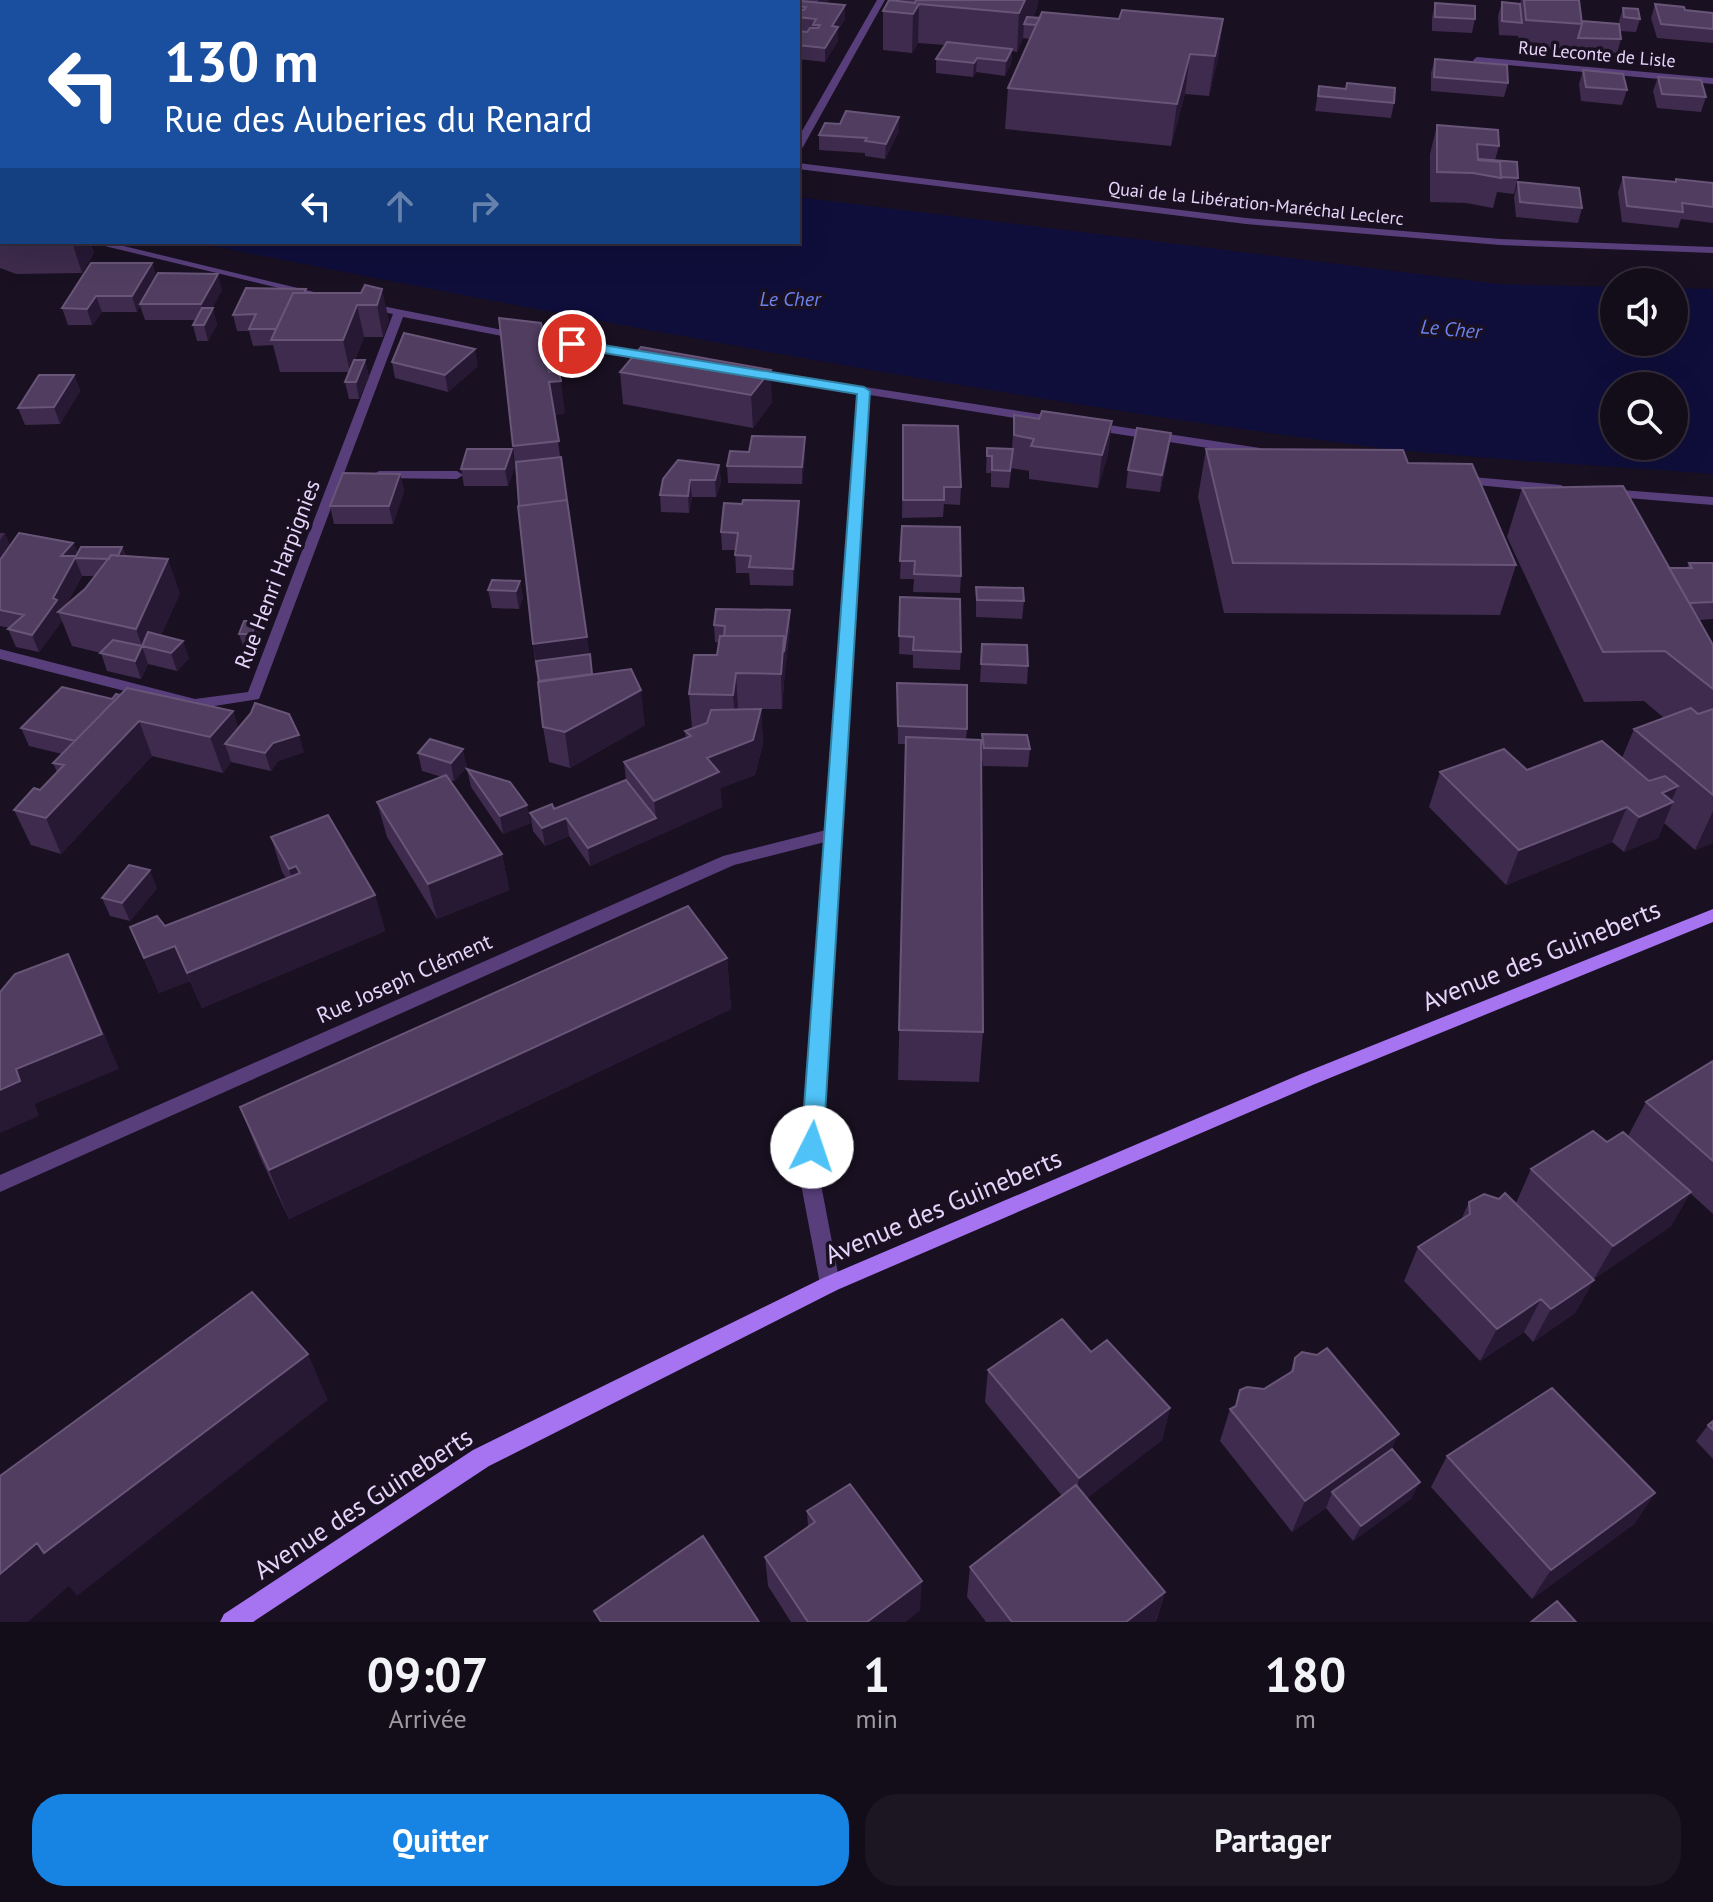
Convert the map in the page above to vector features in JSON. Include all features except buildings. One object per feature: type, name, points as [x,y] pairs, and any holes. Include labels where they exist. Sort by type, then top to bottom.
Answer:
[{"type":"street","points":[[800,143],[881,0]]},
{"type":"street","name":"Rue Leconte de Lisle","points":[[1477,60],[1713,81]]},
{"type":"street","name":"Quai de la Libération-Maréchal Leclerc","points":[[800,166],[1246,221],[1500,242],[1713,250]]},
{"type":"street","points":[[102,244],[399,313],[666,359]]},
{"type":"street","name":"Rue Henri Harpignies","points":[[0,654],[195,704],[254,696],[345,476],[399,313]]},
{"type":"street","points":[[742,372],[1270,454]]},
{"type":"street","points":[[830,1284],[810,1179],[864,391]]},
{"type":"street","points":[[367,475],[457,475]]},
{"type":"street","points":[[1453,479],[1574,490]]},
{"type":"street","points":[[1590,492],[1713,501]]},
{"type":"street","name":"Rue Joseph Clément","points":[[0,1184],[729,860],[833,834]]},
{"type":"street","name":"Avenue des Guineberts","points":[[232,1622],[481,1458],[830,1284],[1308,1079],[1713,915]]},
{"type":"water","name":"Le Cher","points":[[800,197],[1499,284],[1600,287],[1600,356],[1688,356],[1688,288],[1713,289],[1713,474],[1429,453],[1335,442],[1191,422],[762,351],[202,244],[800,244]]},
{"type":"route","points":[[572,344],[864,391],[812,1147]]}]
